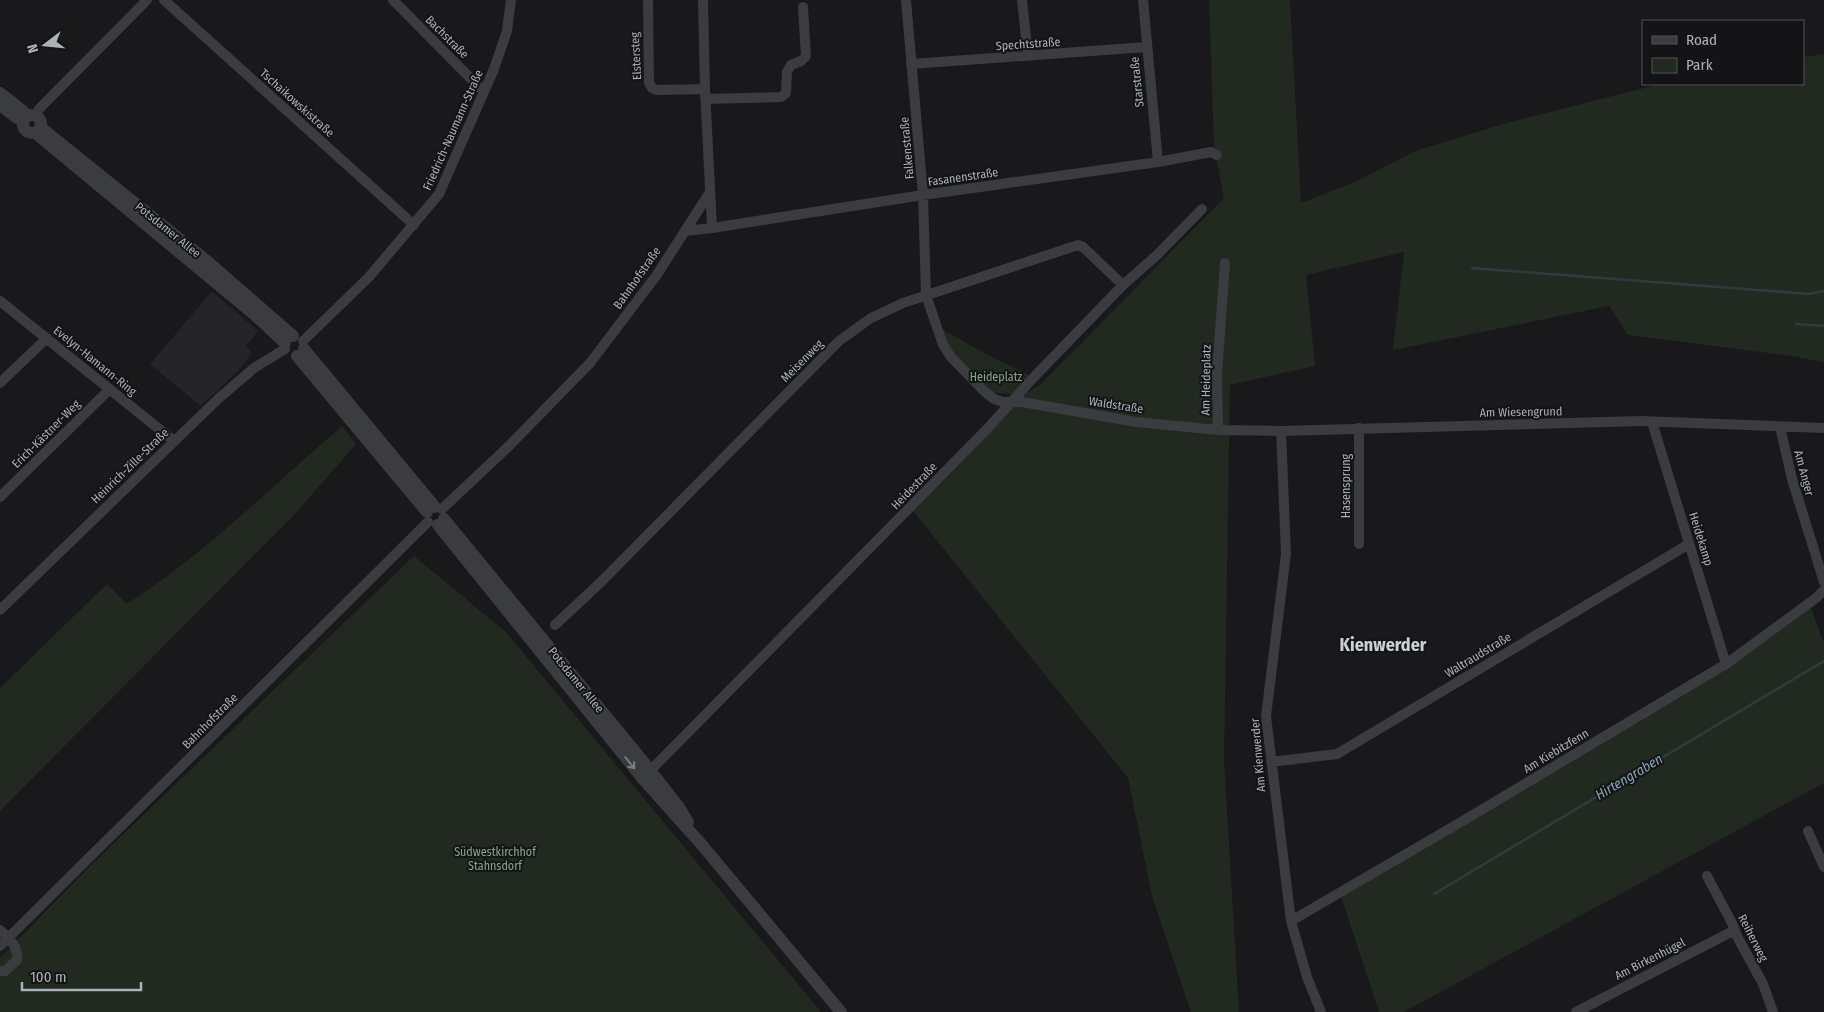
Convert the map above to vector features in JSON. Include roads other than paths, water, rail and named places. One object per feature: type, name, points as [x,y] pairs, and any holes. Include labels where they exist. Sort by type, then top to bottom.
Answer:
[{"type":"street","points":[[32,122],[39,109],[147,0]]},
{"type":"street","name":"Tschaikowskistraße","points":[[164,0],[414,225]]},
{"type":"street","name":"Bachstraße","points":[[393,0],[484,92]]},
{"type":"street","name":"Friedrich-Naumann-Straße","points":[[295,346],[369,277],[439,194],[484,92],[507,31],[511,0]]},
{"type":"street","name":"Elstersteg","points":[[648,0],[649,83],[652,88],[705,94]]},
{"type":"street","points":[[703,0],[705,94],[712,228]]},
{"type":"street","name":"Falkenstraße","points":[[906,0],[924,195],[926,295]]},
{"type":"street","points":[[1022,0],[1028,56]]},
{"type":"street","name":"Starstraße","points":[[1143,0],[1158,162]]},
{"type":"street","points":[[705,94],[781,97],[786,93],[787,72],[791,65],[801,61],[806,56],[803,7]]},
{"type":"street","name":"Spechtstraße","points":[[911,64],[1146,47]]},
{"type":"street","name":"Potsdamer Allee","points":[[0,92],[32,122],[207,262],[295,346],[647,775],[678,806],[702,845],[841,1012]]},
{"type":"street","name":"Potsdamer Allee","points":[[0,105],[17,118],[32,122]]},
{"type":"street","name":"Fasanenstraße","points":[[685,231],[1158,162],[1211,152],[1217,155]]},
{"type":"street","name":"Bahnhofstraße","points":[[0,946],[508,447],[590,363],[656,276],[710,192]]},
{"type":"street","name":"Heidestraße","points":[[647,775],[988,428],[1123,286],[1202,210]]},
{"type":"street","name":"Meisenweg","points":[[555,625],[612,571],[839,341],[871,318],[926,295],[1078,244],[1123,286]]},
{"type":"street","name":"Am Heideplatz","points":[[1218,430],[1217,373],[1225,263]]},
{"type":"street","points":[[926,295],[943,345],[951,357],[984,392],[994,399],[1012,402]]},
{"type":"street","name":"Evelyn-Hamann-Ring","points":[[0,301],[174,441]]},
{"type":"street","points":[[0,383],[47,338]]},
{"type":"street","name":"Heinrich-Zille-Straße","points":[[0,610],[174,441],[254,368],[295,346]]},
{"type":"street","name":"Erich-Kästner-Weg","points":[[0,497],[110,389]]},
{"type":"street","name":"Waldstraße","points":[[1012,402],[1022,402],[1136,422],[1218,430]]},
{"type":"street","name":"Am Wiesengrund","points":[[1218,430],[1281,431],[1652,422],[1824,428]]},
{"type":"street","name":"Heidekamp","points":[[1652,422],[1726,664]]},
{"type":"street","name":"Am Anger","points":[[1780,427],[1792,479],[1824,582]]},
{"type":"street","name":"Hasensprung","points":[[1359,428],[1359,544]]},
{"type":"street","name":"Am Kienwerder","points":[[1281,431],[1286,554],[1266,716],[1291,921],[1307,977],[1321,1012]]},
{"type":"street","name":"Waltraudstraße","points":[[1271,762],[1337,754],[1689,544]]},
{"type":"street","name":"Am Kiebitzfenn","points":[[1291,921],[1421,846],[1726,664],[1816,598],[1824,590]]},
{"type":"street","points":[[1808,832],[1824,867]]},
{"type":"street","name":"Reiherweg","points":[[1708,876],[1763,984],[1774,1012]]},
{"type":"street","points":[[0,930],[17,948],[17,960],[5,971],[0,971]]},
{"type":"street","name":"Am Birkenhügel","points":[[1576,1012],[1735,930]]},
{"type":"waterway","points":[[1472,268],[1809,294],[1824,291]]},
{"type":"waterway","name":"Hirtengraben","points":[[1796,324],[1824,326]]},
{"type":"waterway","name":"Hirtengraben","points":[[1434,894],[1824,661]]},
{"type":"district","name":"Kienwerder","points":[[1383,645]]},
{"type":"park label","name":"Heideplatz","points":[[996,377]]},
{"type":"park label","name":"Südwestkirchhof Stahnsdorf","points":[[495,859]]}]
